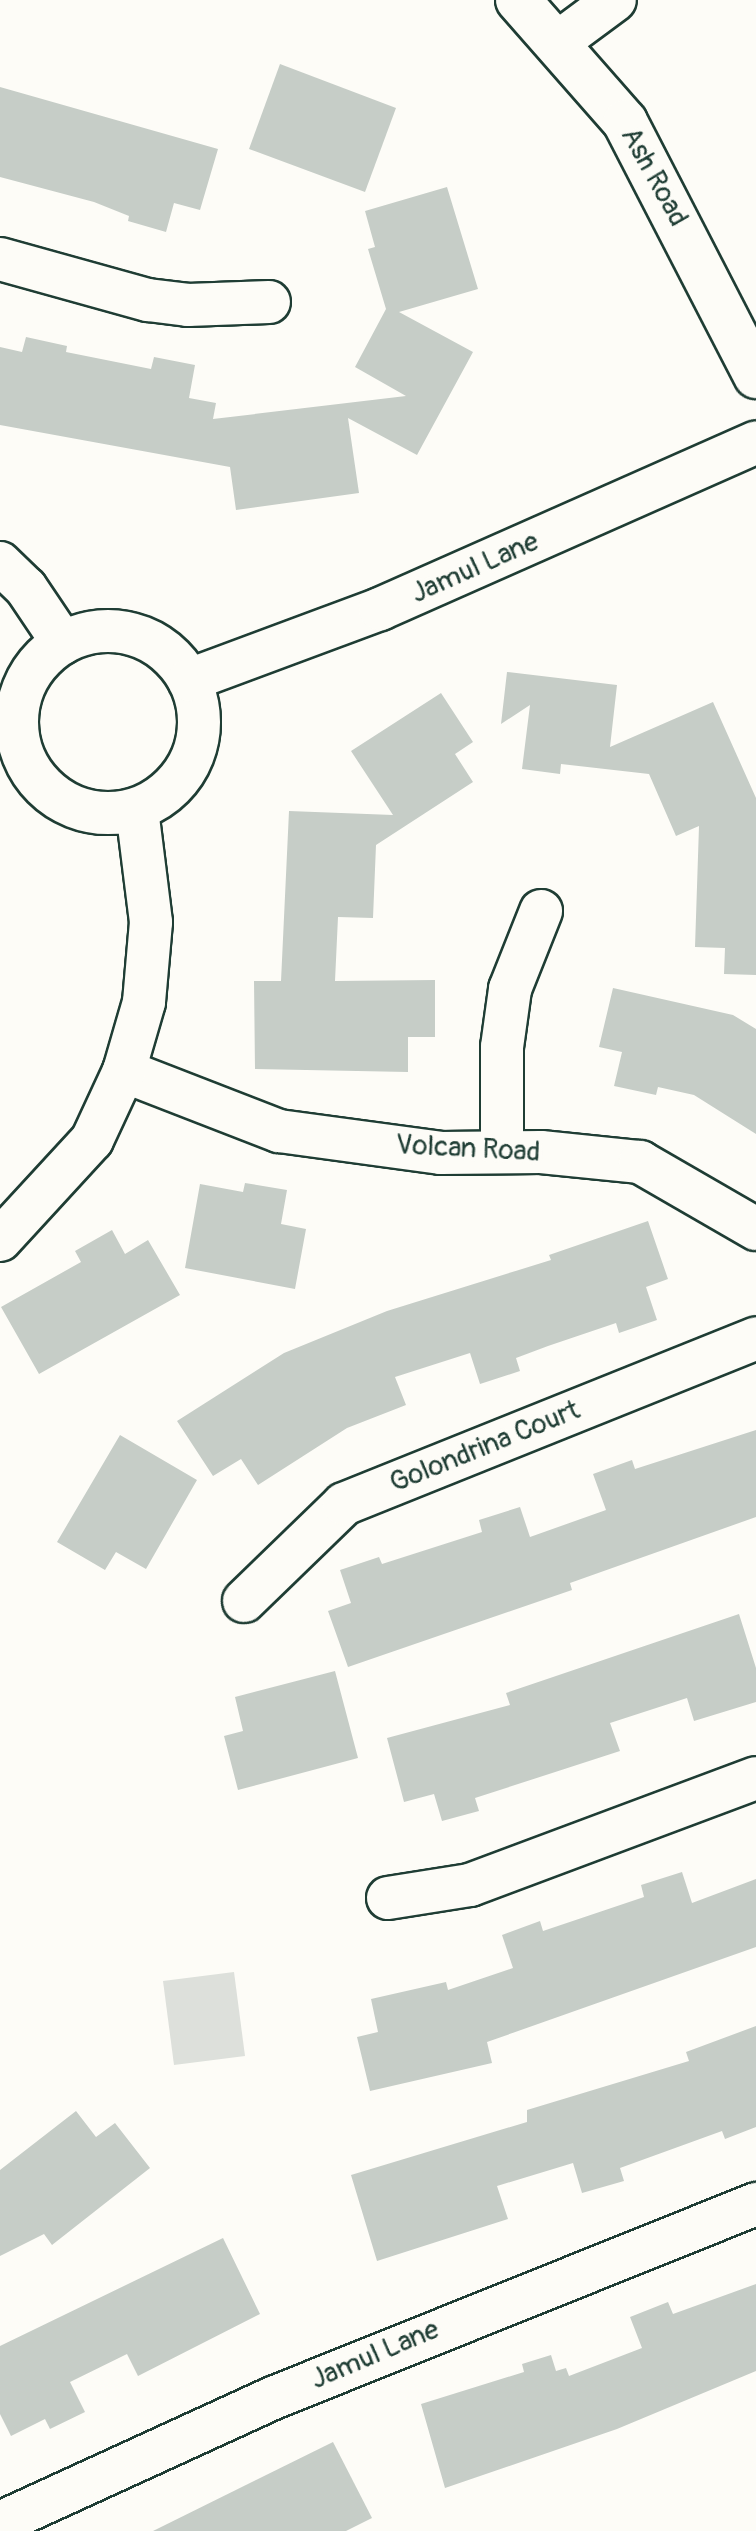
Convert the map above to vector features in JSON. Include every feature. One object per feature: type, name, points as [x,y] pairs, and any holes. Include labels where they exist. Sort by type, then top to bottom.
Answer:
[{"type":"main road","name":"Ash Road","points":[[518,0],[625,122],[756,376]]},
{"type":"street","points":[[557,43],[615,0]]},
{"type":"street","points":[[0,259],[148,300],[188,305],[269,302]]},
{"type":"street","name":"Jamul Lane","points":[[189,680],[380,609],[756,442]]},
{"type":"street","points":[[0,563],[26,588],[63,643]]},
{"type":"street","points":[[90,633],[133,636],[171,656],[189,680],[199,709],[192,756],[164,794],[137,809],[107,814],[78,809],[42,784],[19,746],[16,716],[23,687],[39,662],[63,643],[90,633]]},
{"type":"street","points":[[0,1240],[92,1140],[124,1071],[144,1002],[151,922],[137,809]]},
{"type":"street","points":[[502,1152],[502,1047],[510,989],[541,911]]},
{"type":"street","name":"Volcan Road","points":[[124,1071],[279,1131],[441,1153],[502,1152],[640,1162],[756,1229]]},
{"type":"street","name":"Golondrina Court","points":[[244,1601],[344,1504],[756,1338]]},
{"type":"street","points":[[388,1898],[470,1885],[756,1778]]},
{"type":"street","name":"Jamul Lane","points":[[0,2523],[302,2385],[756,2204]]},
{"type":"shaded area","points":[[234,1972],[245,2056],[174,2065],[163,1981]]},
{"type":"building","points":[[280,64],[396,108],[365,192],[249,149]]},
{"type":"building","points":[[0,87],[218,149],[200,210],[174,203],[166,232],[128,221],[129,216],[94,202],[0,177]]},
{"type":"building","points":[[447,187],[478,289],[399,312],[473,352],[417,455],[348,418],[359,493],[236,510],[230,467],[0,425],[0,347],[22,352],[26,337],[67,346],[66,352],[151,369],[154,357],[195,365],[189,398],[216,403],[213,419],[406,396],[355,367],[386,309],[368,249],[375,247],[365,211]]},
{"type":"building","points":[[507,672],[617,685],[610,747],[713,702],[756,798],[756,975],[724,974],[725,948],[695,947],[699,826],[676,836],[649,774],[561,764],[560,774],[522,769],[530,705],[501,724]]},
{"type":"building","points":[[441,693],[473,742],[455,754],[473,782],[376,845],[373,918],[338,917],[335,981],[435,980],[435,1037],[408,1037],[408,1072],[255,1069],[254,981],[281,981],[289,811],[393,815],[351,751]]},
{"type":"building","points":[[613,988],[733,1015],[756,1029],[756,1134],[694,1095],[658,1087],[656,1095],[614,1086],[622,1052],[599,1047]]},
{"type":"building","points":[[245,1183],[287,1190],[281,1224],[306,1229],[295,1289],[185,1268],[200,1184],[243,1192]]},
{"type":"building","points":[[648,1221],[668,1279],[646,1287],[657,1320],[619,1333],[616,1323],[548,1346],[516,1358],[520,1371],[480,1384],[470,1353],[395,1377],[406,1405],[347,1428],[258,1485],[241,1459],[213,1476],[177,1421],[284,1353],[387,1311],[551,1260],[549,1255]]},
{"type":"building","points":[[112,1230],[125,1254],[148,1240],[180,1295],[39,1374],[1,1307],[81,1262],[75,1251]]},
{"type":"building","points":[[756,1430],[756,1517],[570,1583],[572,1590],[348,1667],[328,1611],[351,1603],[340,1570],[379,1557],[382,1564],[482,1532],[479,1520],[520,1507],[530,1537],[606,1510],[593,1474],[632,1460],[635,1469]]},
{"type":"building","points":[[120,1435],[197,1480],[146,1569],[116,1552],[105,1570],[57,1542]]},
{"type":"building","points":[[739,1614],[756,1668],[756,1702],[694,1721],[687,1698],[610,1723],[620,1751],[475,1798],[479,1811],[442,1821],[434,1794],[404,1802],[387,1738],[510,1705],[506,1693]]},
{"type":"building","points":[[335,1671],[358,1758],[238,1790],[224,1736],[243,1731],[235,1697]]},
{"type":"building","points":[[682,1872],[692,1903],[756,1879],[756,1947],[487,2042],[492,2063],[370,2091],[357,2037],[378,2032],[371,1999],[446,1982],[448,1990],[513,1968],[502,1935],[540,1921],[543,1931],[644,1897],[641,1885]]},
{"type":"building","points":[[756,2026],[756,2127],[725,2139],[722,2131],[620,2168],[624,2181],[582,2193],[573,2163],[497,2186],[508,2219],[377,2261],[351,2175],[527,2122],[527,2110],[689,2061],[686,2052]]},
{"type":"building","points":[[76,2111],[96,2137],[115,2123],[150,2168],[52,2245],[44,2234],[0,2256],[0,2170]]},
{"type":"building","points":[[223,2238],[260,2314],[138,2376],[127,2354],[70,2382],[85,2412],[50,2429],[45,2419],[11,2436],[0,2414],[0,2346]]},
{"type":"building","points":[[756,2284],[756,2371],[617,2429],[445,2488],[421,2404],[524,2372],[522,2364],[551,2355],[556,2371],[566,2368],[569,2376],[642,2348],[630,2317],[668,2302],[673,2314]]},
{"type":"building","points":[[333,2442],[372,2518],[346,2531],[153,2531]]}]
